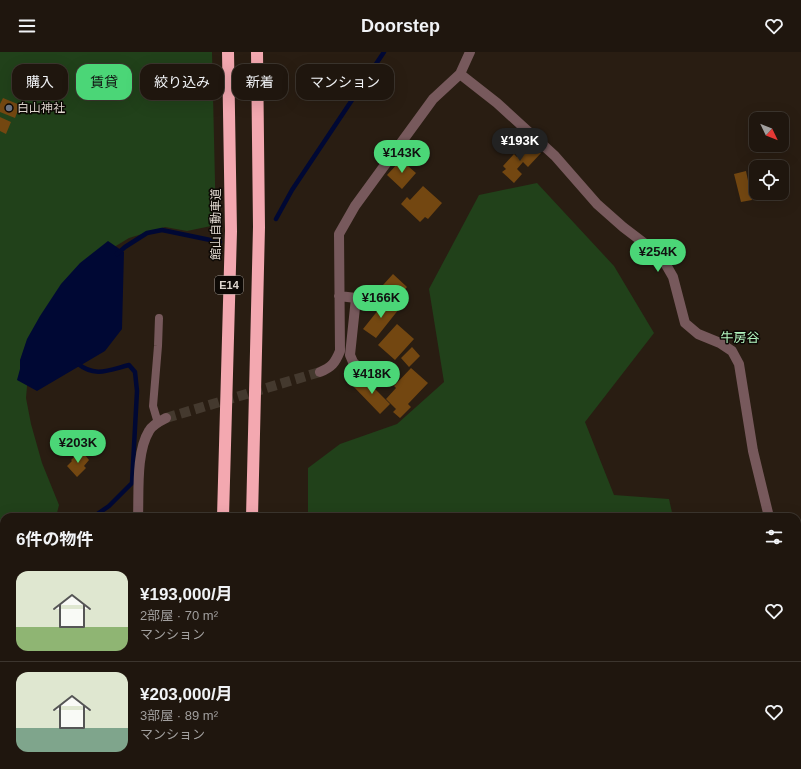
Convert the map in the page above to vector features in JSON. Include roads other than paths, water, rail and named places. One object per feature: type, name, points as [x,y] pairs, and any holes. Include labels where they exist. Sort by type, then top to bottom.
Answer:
[{"type":"highway","name":"館山自動車道","points":[[223,513],[230,231],[228,52]]},
{"type":"highway","name":"E14","points":[[252,513],[259,227],[257,52]]},
{"type":"street","points":[[320,372],[330,367],[337,360],[340,351],[339,234],[355,206],[433,99],[460,74],[470,52]]},
{"type":"street","points":[[460,74],[497,103],[555,156],[597,204],[623,227],[661,256],[673,277],[684,323],[698,334],[720,342],[732,351],[739,364],[753,451],[768,513]]},
{"type":"street","points":[[339,296],[356,298],[350,355],[353,362],[359,368]]},
{"type":"street","points":[[138,513],[140,455],[149,431],[162,420]]},
{"type":"lane","points":[[159,318],[153,406],[162,420]]},
{"type":"water","points":[[108,241],[124,252],[122,329],[105,351],[37,391],[17,380],[20,369],[20,360],[27,339],[40,316],[61,284],[80,263]]},
{"type":"waterway","points":[[276,219],[292,190],[384,52]]},
{"type":"waterway","points":[[117,254],[147,233],[162,230],[220,242]]},
{"type":"waterway","points":[[77,363],[84,368],[96,372],[109,371],[129,365],[135,372],[137,391],[132,483],[109,506],[99,513]]},
{"type":"tunnel","points":[[166,418],[320,372]]},
{"type":"place","name":"白山神社","points":[[9,108]]},
{"type":"district","name":"牛房谷","points":[[740,337]]}]
